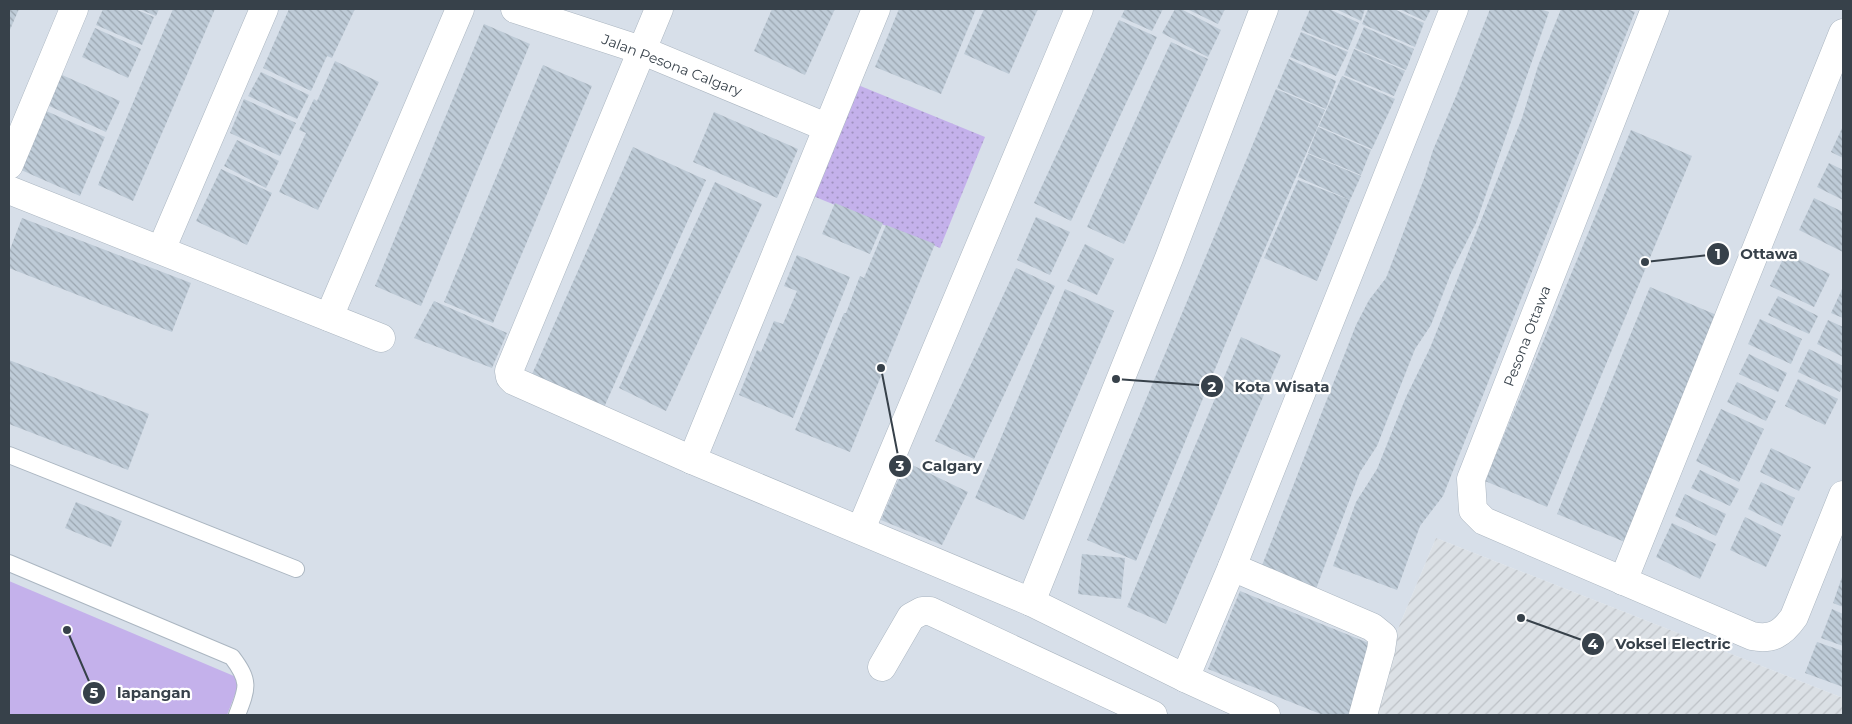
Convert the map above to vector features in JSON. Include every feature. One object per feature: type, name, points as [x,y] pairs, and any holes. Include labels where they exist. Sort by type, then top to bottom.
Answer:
[{"type":"street","points":[[9,165],[74,9]]},
{"type":"street","points":[[161,250],[264,9]]},
{"type":"street","points":[[328,317],[460,9]]},
{"type":"street","name":"Jalan Pesona Calgary","points":[[515,9],[641,50],[826,127]]},
{"type":"street","points":[[659,9],[510,370],[510,377],[514,381],[692,460],[861,529],[1031,602],[1185,678],[1266,715]]},
{"type":"street","points":[[692,460],[826,127],[876,9]]},
{"type":"street","points":[[861,529],[1079,9]]},
{"type":"street","points":[[1031,602],[1169,258],[1264,9]]},
{"type":"street","points":[[1185,678],[1232,567],[1454,9]]},
{"type":"street","name":"Pesona Ottawa","points":[[1656,9],[1471,479],[1473,510],[1484,521],[1752,636],[1763,638],[1780,634],[1794,617],[1843,495]]},
{"type":"street","points":[[1623,581],[1843,33]]},
{"type":"street","points":[[9,190],[381,338]]},
{"type":"street","points":[[1232,567],[1372,627],[1382,636],[1381,650],[1363,715]]},
{"type":"street","points":[[882,667],[911,617],[922,611],[930,611],[1153,715]]},
{"type":"lane","points":[[9,455],[296,569]]},
{"type":"lane","points":[[9,563],[232,657],[245,674],[244,696],[237,715]]},
{"type":"shaded area","points":[[9,9],[1843,9],[1843,698],[1436,538],[1362,715],[9,715]]},
{"type":"shaded area","points":[[858,85],[985,137],[940,248],[813,196]]},
{"type":"shaded area","points":[[1436,538],[1843,698],[1843,715],[1362,715]]},
{"type":"shaded area","points":[[9,581],[241,679],[227,715],[9,715]]},
{"type":"building","points":[[9,9],[19,9],[9,32]]},
{"type":"building","points":[[103,9],[135,9],[154,17],[142,45],[96,25]]},
{"type":"building","points":[[139,9],[159,9],[156,16]]},
{"type":"building","points":[[173,9],[215,9],[133,201],[98,185]]},
{"type":"building","points":[[289,9],[355,9],[332,58],[327,56],[311,91],[263,68]]},
{"type":"building","points":[[772,9],[835,9],[805,75],[754,51]]},
{"type":"building","points":[[899,9],[976,9],[941,94],[875,67]]},
{"type":"building","points":[[984,9],[1038,9],[1009,74],[964,54]]},
{"type":"building","points":[[1125,9],[1163,9],[1152,31],[1121,17]]},
{"type":"building","points":[[1175,9],[1181,9],[1221,30],[1208,57],[1162,33]]},
{"type":"building","points":[[1187,9],[1225,9],[1218,24]]},
{"type":"building","points":[[1310,9],[1329,9],[1359,23],[1348,50],[1301,30]]},
{"type":"building","points":[[1336,9],[1365,9],[1361,21]]},
{"type":"building","points":[[1368,9],[1394,9],[1424,23],[1415,47],[1362,24]]},
{"type":"building","points":[[1399,9],[1431,9],[1425,21]]},
{"type":"building","points":[[1490,9],[1540,9],[1549,12],[1476,223],[1451,273],[1431,325],[1415,349],[1377,446],[1360,472],[1316,589],[1261,568],[1356,325],[1369,300],[1386,278],[1433,150]]},
{"type":"building","points":[[1561,9],[1627,9],[1635,12],[1443,496],[1420,526],[1397,590],[1333,566],[1356,502],[1377,469],[1406,397],[1430,348],[1522,118],[1538,66]]},
{"type":"building","points":[[1119,20],[1157,37],[1071,221],[1034,203]]},
{"type":"building","points":[[484,24],[530,44],[421,306],[375,286]]},
{"type":"building","points":[[1364,27],[1414,49],[1406,70],[1355,48]]},
{"type":"building","points":[[95,28],[141,49],[128,78],[82,57]]},
{"type":"building","points":[[1301,32],[1348,52],[1336,76],[1290,57]]},
{"type":"building","points":[[1171,42],[1208,59],[1124,244],[1087,227]]},
{"type":"building","points":[[1354,49],[1405,71],[1394,96],[1344,75]]},
{"type":"building","points":[[1289,59],[1336,81],[1326,109],[1277,88]]},
{"type":"building","points":[[335,61],[379,82],[318,210],[279,192],[306,133],[299,130],[314,99],[317,101]]},
{"type":"building","points":[[543,65],[592,86],[493,323],[444,302]]},
{"type":"building","points":[[261,72],[309,95],[297,119],[248,96]]},
{"type":"building","points":[[60,74],[120,101],[106,132],[47,105]]},
{"type":"building","points":[[1342,76],[1395,99],[1372,149],[1319,126]]},
{"type":"building","points":[[1276,89],[1325,110],[1260,260],[1136,561],[1087,540]]},
{"type":"building","points":[[244,99],[296,123],[280,156],[230,133]]},
{"type":"building","points":[[44,110],[105,137],[80,196],[19,169]]},
{"type":"building","points":[[714,112],[798,149],[777,198],[693,162]]},
{"type":"building","points":[[1843,126],[1843,158],[1831,152]]},
{"type":"building","points":[[1318,127],[1371,150],[1361,175],[1308,153]]},
{"type":"building","points":[[1631,130],[1692,156],[1547,507],[1485,481]]},
{"type":"building","points":[[237,140],[279,161],[266,188],[224,166]]},
{"type":"building","points":[[633,147],[706,180],[601,414],[529,381]]},
{"type":"building","points":[[1308,154],[1361,176],[1350,200],[1298,177]]},
{"type":"building","points":[[1829,163],[1843,170],[1843,200],[1817,187]]},
{"type":"building","points":[[221,169],[272,193],[247,245],[196,221]]},
{"type":"building","points":[[1298,180],[1350,200],[1317,281],[1264,258]]},
{"type":"building","points":[[715,182],[762,204],[666,411],[619,388]]},
{"type":"building","points":[[1814,198],[1843,212],[1843,252],[1799,230]]},
{"type":"building","points":[[835,203],[883,223],[870,254],[822,234]]},
{"type":"building","points":[[1036,217],[1070,232],[1050,275],[1017,260]]},
{"type":"building","points":[[22,218],[191,283],[172,332],[9,268],[9,252]]},
{"type":"building","points":[[886,225],[935,244],[850,452],[795,430],[860,276],[864,278]]},
{"type":"building","points":[[1085,244],[1114,259],[1097,295],[1067,281]]},
{"type":"building","points":[[1786,253],[1830,274],[1814,307],[1770,286]]},
{"type":"building","points":[[797,255],[850,277],[793,418],[739,395],[757,350],[761,352],[774,321],[783,324],[797,291],[784,286]]},
{"type":"building","points":[[1016,268],[1055,286],[974,459],[935,441]]},
{"type":"building","points":[[1650,287],[1719,316],[1625,542],[1557,514]]},
{"type":"building","points":[[1843,287],[1843,318],[1831,313]]},
{"type":"building","points":[[1065,289],[1114,311],[1024,520],[975,498]]},
{"type":"building","points":[[1778,296],[1818,316],[1809,334],[1768,315]]},
{"type":"building","points":[[434,301],[507,333],[492,368],[414,338]]},
{"type":"building","points":[[1760,319],[1802,339],[1791,364],[1748,344]]},
{"type":"building","points":[[1828,320],[1843,327],[1843,357],[1817,344]]},
{"type":"building","points":[[1241,337],[1281,355],[1166,624],[1127,607]]},
{"type":"building","points":[[1809,349],[1843,366],[1843,385],[1840,392],[1798,372]]},
{"type":"building","points":[[1749,354],[1787,373],[1778,392],[1739,374]]},
{"type":"building","points":[[9,360],[149,414],[128,470],[9,424]]},
{"type":"building","points":[[1798,379],[1838,399],[1825,425],[1785,406]]},
{"type":"building","points":[[1737,382],[1776,401],[1766,421],[1727,402]]},
{"type":"building","points":[[1721,409],[1764,429],[1739,482],[1696,461]]},
{"type":"building","points":[[1771,448],[1811,467],[1799,491],[1760,472]]},
{"type":"building","points":[[906,462],[968,492],[942,545],[881,520]]},
{"type":"building","points":[[1700,470],[1739,489],[1730,506],[1691,488]]},
{"type":"building","points":[[1761,482],[1795,498],[1782,526],[1748,509]]},
{"type":"building","points":[[1685,494],[1726,514],[1716,536],[1675,516]]},
{"type":"building","points":[[76,502],[122,521],[111,547],[65,528]]},
{"type":"building","points":[[1745,517],[1781,535],[1766,567],[1730,550]]},
{"type":"building","points":[[1672,523],[1716,544],[1700,579],[1656,557]]},
{"type":"building","points":[[1082,554],[1125,558],[1121,599],[1078,594]]},
{"type":"building","points":[[1843,574],[1843,607],[1833,603]]},
{"type":"building","points":[[1240,591],[1376,646],[1348,715],[1323,715],[1208,669]]},
{"type":"building","points":[[1832,609],[1843,614],[1843,646],[1821,638]]},
{"type":"building","points":[[1817,642],[1843,651],[1843,687],[1805,673]]},
{"type":"place","name":"Ottawa","points":[[1645,262]]},
{"type":"place","name":"Calgary","points":[[881,368]]},
{"type":"place","name":"Kota Wisata","points":[[1116,379]]},
{"type":"place","name":"Voksel Electric","points":[[1521,618]]},
{"type":"place","name":"lapangan","points":[[67,630]]}]
